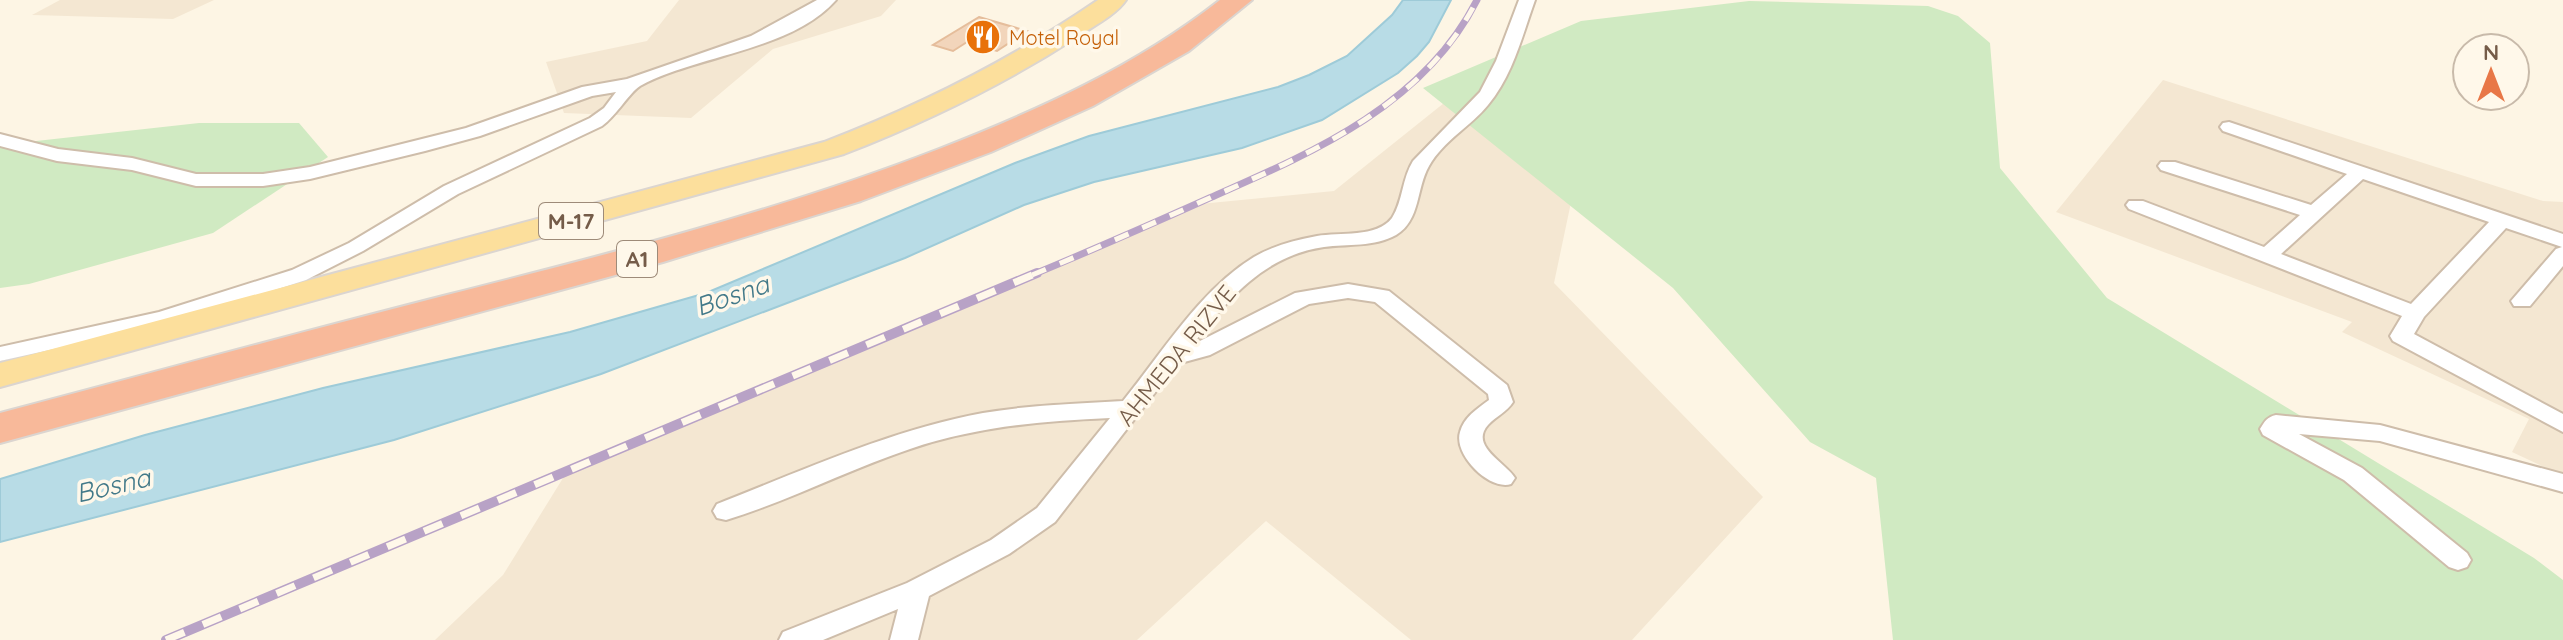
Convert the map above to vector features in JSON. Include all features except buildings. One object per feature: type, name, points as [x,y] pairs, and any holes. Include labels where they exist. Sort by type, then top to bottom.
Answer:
[{"type":"highway","name":"A1","points":[[0,403],[661,225],[838,174],[921,145],[1022,104],[1086,73],[1157,32],[1200,0]]},
{"type":"highway","name":"A1","points":[[0,428],[446,307],[610,267],[777,218],[906,174],[1030,124],[1100,90],[1161,56],[1238,0]]},
{"type":"main road","name":"M-17","points":[[0,375],[85,342],[834,148],[890,127],[989,81],[1049,46],[1114,0]]},
{"type":"street","points":[[0,140],[57,155],[132,164],[196,180],[263,180],[310,173],[473,132],[588,91],[631,84],[671,67],[764,38],[792,25],[828,0]]},
{"type":"street","name":"AHMEDA RIZVE","points":[[797,639],[917,590],[1000,547],[1046,515],[1221,294],[1246,271],[1277,251],[1312,242],[1382,235],[1400,225],[1419,167],[1486,97],[1498,76],[1527,0]]},
{"type":"street","points":[[0,354],[85,342],[286,280],[332,260],[424,204],[596,122],[622,99],[631,84]]},
{"type":"street","points":[[2229,127],[2563,241]]},
{"type":"street","points":[[2168,166],[2315,213]]},
{"type":"street","points":[[2267,255],[2360,172]]},
{"type":"street","points":[[2136,205],[2415,313]]},
{"type":"street","points":[[2502,220],[2415,313],[2401,336],[2563,424]]},
{"type":"street","points":[[2522,301],[2563,253]]},
{"type":"street","points":[[1170,359],[1202,350],[1303,298],[1348,291],[1381,296],[1499,391],[1501,402],[1477,421],[1471,435],[1473,451],[1502,478]]},
{"type":"street","points":[[726,511],[871,453],[963,425],[1016,417],[1131,409]]},
{"type":"street","points":[[2458,560],[2353,474],[2272,429],[2276,423],[2380,433],[2563,483]]},
{"type":"street","points":[[904,640],[917,590]]},
{"type":"shaded area","points":[[60,0],[214,0],[173,19],[32,15]]},
{"type":"shaded area","points":[[679,0],[896,0],[881,16],[773,49],[691,118],[564,113],[546,62],[647,41]]},
{"type":"shaded area","points":[[2163,80],[2543,201],[2563,202],[2563,476],[2512,452],[2529,419],[2342,332],[2352,322],[2056,212]]},
{"type":"shaded area","points":[[1459,91],[1588,122],[1554,283],[1763,497],[1632,640],[1411,640],[1266,521],[1137,640],[435,640],[503,575],[568,470],[1200,204],[1334,191]]},
{"type":"green space","points":[[1749,1],[1928,6],[1958,16],[1990,43],[2000,168],[2107,298],[2534,558],[2563,580],[2563,640],[1893,640],[1876,478],[1810,442],[1673,288],[1423,88],[1581,21]]},
{"type":"green space","points":[[199,123],[299,123],[328,157],[213,233],[29,284],[0,288],[0,145]]},
{"type":"water","name":"Bosna","points":[[1403,0],[1451,0],[1429,42],[1417,56],[1398,73],[1322,120],[1242,148],[1094,182],[1024,205],[905,258],[601,374],[394,440],[0,542],[0,479],[145,435],[323,388],[570,332],[706,293],[1015,163],[1089,136],[1278,87],[1309,75],[1347,56],[1392,15]]},
{"type":"railway","points":[[1032,275],[1284,164],[1360,123],[1395,98],[1426,70],[1454,37],[1477,0]]},
{"type":"railway","points":[[166,640],[1037,273]]},
{"type":"place","name":"Motel Royal","points":[[983,37]]}]
